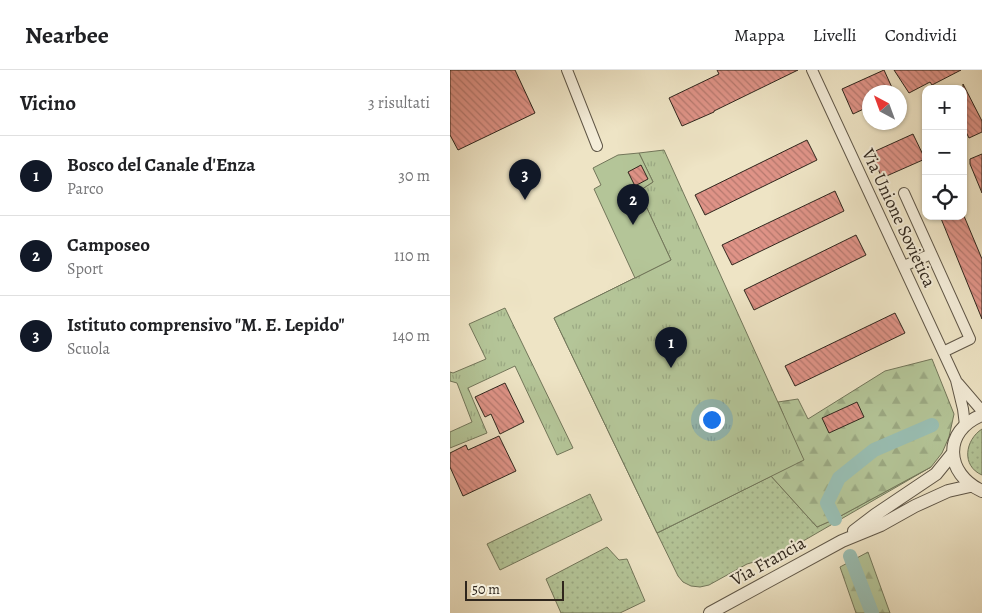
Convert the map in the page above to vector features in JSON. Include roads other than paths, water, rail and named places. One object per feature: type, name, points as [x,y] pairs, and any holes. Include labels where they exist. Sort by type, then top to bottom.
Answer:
[{"type":"street","points":[[567,70],[597,146]]},
{"type":"street","name":"Via Unione Sovietica","points":[[812,70],[956,380],[965,425]]},
{"type":"street","points":[[904,193],[970,339],[943,352]]},
{"type":"street","points":[[904,266],[931,254]]},
{"type":"street","name":"Via Unione Sovietica","points":[[956,380],[982,411]]},
{"type":"street","points":[[965,425],[982,415]]},
{"type":"street","name":"Via Francia","points":[[965,425],[958,433],[955,443],[953,453],[955,465],[961,477],[976,489]]},
{"type":"street","name":"Via Francia","points":[[842,541],[875,515],[936,474],[953,453]]},
{"type":"street","name":"Via Francia","points":[[710,613],[842,541],[881,525],[914,506],[948,491],[976,489]]},
{"type":"waterway","points":[[835,519],[827,503],[839,478],[874,450],[932,425]]},
{"type":"waterway","points":[[850,556],[872,613]]},
{"type":"place","name":"Istituto comprensivo \"M. E. Lepido\"","points":[[525,200]]},
{"type":"place","name":"Camposeo","points":[[633,225]]},
{"type":"place","name":"Bosco del Canale d'Enza","points":[[671,368]]}]
